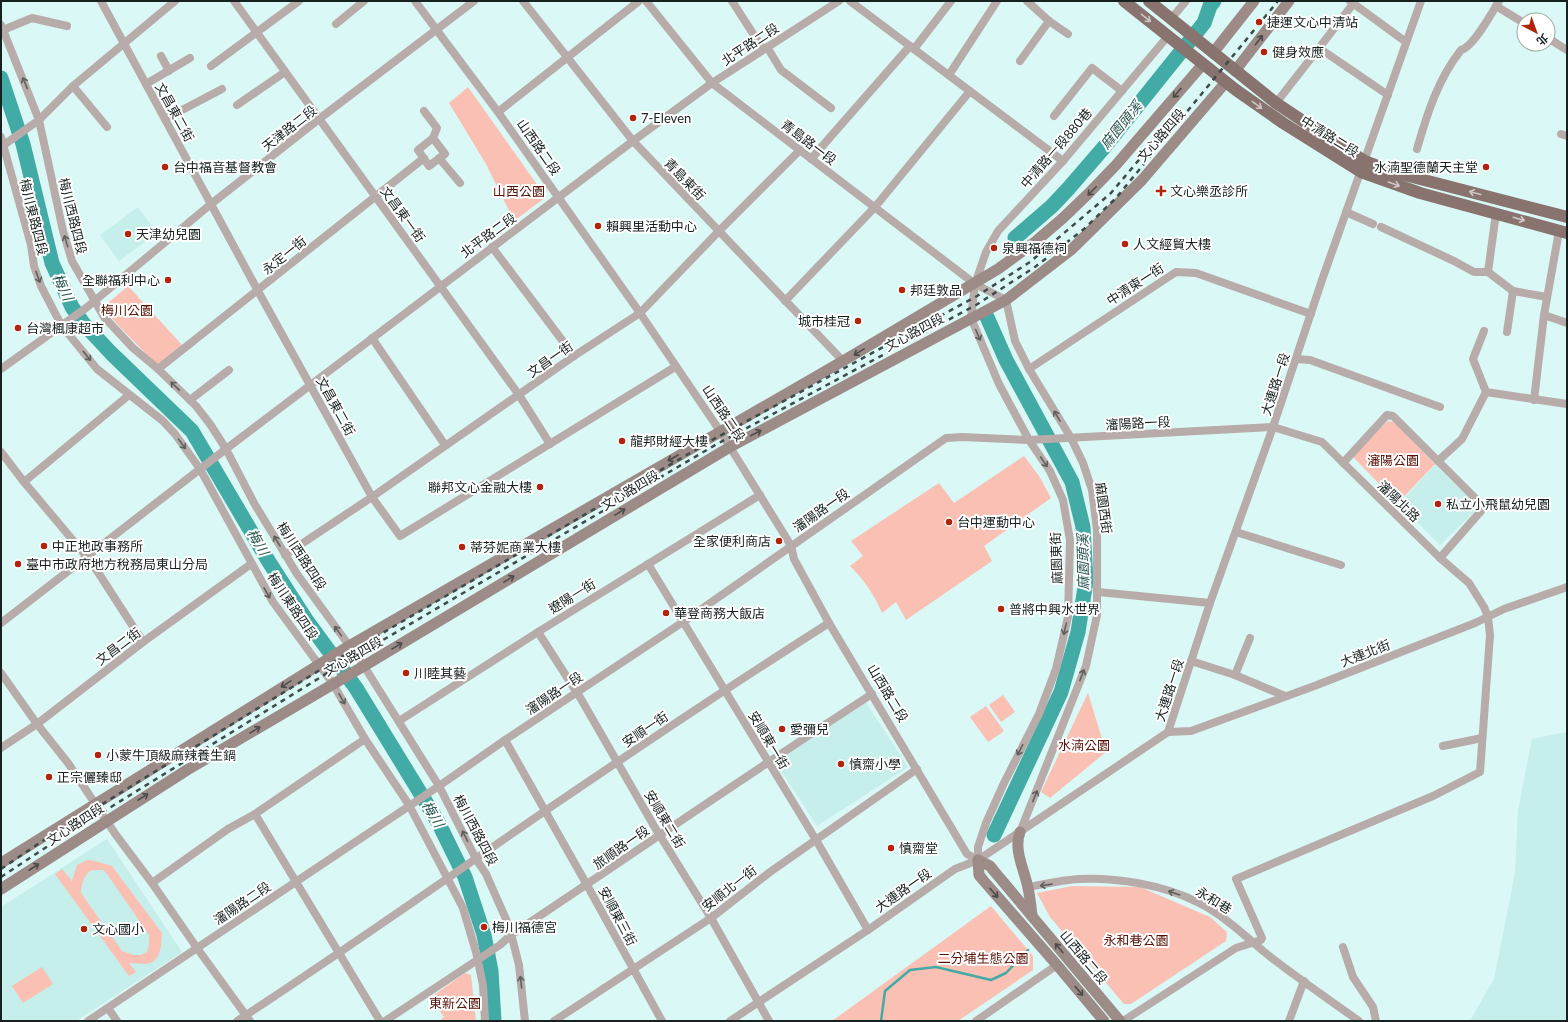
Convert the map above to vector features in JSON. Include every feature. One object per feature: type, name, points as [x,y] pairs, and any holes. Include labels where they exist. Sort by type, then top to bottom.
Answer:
[{"type":"main road","name":"中清路二段","points":[[1124,1],[1226,82],[1283,123],[1363,166],[1420,193],[1563,232]]},
{"type":"main road","name":"中清路二段","points":[[1149,1],[1276,103],[1338,145],[1363,166],[1397,173],[1567,217]]},
{"type":"main road","points":[[1203,64],[1254,1]]},
{"type":"main road","points":[[1235,71],[1289,1]]},
{"type":"main road","name":"文心路四段","points":[[1,863],[349,646],[975,284],[1019,255],[1063,218],[1116,165],[1203,64]]},
{"type":"main road","name":"文心路四段","points":[[1,888],[187,770],[730,447],[1006,300],[1071,250],[1142,180],[1235,71]]},
{"type":"main road","points":[[1020,832],[1018,836],[1019,856],[1028,887],[1032,916]]},
{"type":"main road","name":"山西路二段","points":[[978,860],[990,866],[1120,1021]]},
{"type":"main road","name":"山西路二段","points":[[978,860],[979,875],[1104,1021]]},
{"type":"street","name":"文昌東二街","points":[[101,1],[258,291],[372,497],[400,536],[675,367]]},
{"type":"street","points":[[2,143],[12,139],[39,120],[73,86],[175,1]]},
{"type":"street","name":"文昌東一街","points":[[234,1],[519,395],[550,444]]},
{"type":"street","points":[[211,66],[299,1]]},
{"type":"street","points":[[336,24],[364,1]]},
{"type":"street","name":"山西路二段","points":[[415,1],[498,112],[640,313],[675,367],[720,431],[791,546],[794,559],[829,623],[967,854],[978,860]]},
{"type":"street","name":"天津路二段","points":[[1,369],[94,302],[211,204],[474,1]]},
{"type":"street","name":"青島東街","points":[[523,1],[633,141],[843,361]]},
{"type":"street","points":[[498,112],[639,1]]},
{"type":"street","name":"青島路一段","points":[[646,1],[712,83],[975,284]]},
{"type":"street","points":[[732,1],[781,70],[831,108]]},
{"type":"street","name":"北平路二段","points":[[1,623],[203,466],[633,141],[712,83],[839,1]]},
{"type":"street","points":[[850,1],[1063,161]]},
{"type":"street","points":[[811,159],[912,48],[951,1]]},
{"type":"street","points":[[949,75],[998,1]]},
{"type":"street","points":[[1027,1],[1049,21],[1068,34]]},
{"type":"street","points":[[1171,19],[1186,1]]},
{"type":"street","name":"大連路一段","points":[[730,1021],[868,930],[954,869],[978,860],[1168,732],[1210,603],[1274,427],[1346,212],[1421,1]]},
{"type":"street","points":[[1276,103],[1319,48],[1351,2],[1406,42]]},
{"type":"street","points":[[1417,149],[1439,85],[1460,50],[1466,49],[1484,26],[1498,3],[1516,17]]},
{"type":"street","points":[[2,28],[32,18],[67,26]]},
{"type":"street","points":[[1020,61],[1049,21]]},
{"type":"street","name":"梅川西路四段","points":[[2,28],[39,120],[63,231],[72,261],[94,302],[104,317],[133,348],[158,369],[190,400],[210,424],[226,449],[254,502],[297,574],[364,666],[439,786],[476,859],[486,874],[509,926],[519,965],[525,1021]]},
{"type":"street","name":"中清路一段880巷","points":[[975,284],[986,252],[998,231],[1063,161],[1122,91],[1170,38]]},
{"type":"street","points":[[1556,43],[1567,50]]},
{"type":"street","points":[[1319,48],[1388,95]]},
{"type":"street","points":[[161,56],[169,71]]},
{"type":"street","points":[[146,84],[190,58]]},
{"type":"street","points":[[1054,116],[1092,68],[1122,91]]},
{"type":"street","points":[[238,105],[285,72]]},
{"type":"street","points":[[73,86],[107,127]]},
{"type":"street","points":[[165,119],[222,89]]},
{"type":"street","points":[[785,301],[875,207],[970,91]]},
{"type":"street","points":[[424,111],[437,128],[433,138],[418,150],[430,166],[445,154],[433,138]]},
{"type":"street","name":"梅川東路四段","points":[[2,143],[31,245],[34,266],[41,286],[62,326],[97,369],[163,421],[203,466],[251,564],[273,602],[333,684],[365,739],[409,805],[463,908],[482,957],[485,1021]]},
{"type":"street","name":"文昌一街","points":[[285,555],[372,497],[574,356],[640,313],[718,231],[800,150]]},
{"type":"street","name":"永定一街","points":[[158,369],[424,158]]},
{"type":"street","points":[[439,158],[460,183]]},
{"type":"street","points":[[1346,212],[1454,261],[1474,272],[1488,272],[1513,291],[1546,297]]},
{"type":"street","points":[[1488,272],[1496,213]]},
{"type":"street","points":[[1534,400],[1546,297],[1563,232]]},
{"type":"street","points":[[492,247],[574,356]]},
{"type":"street","name":"中清東一街","points":[[1029,369],[1176,272],[1196,273],[1311,314]]},
{"type":"street","points":[[975,284],[1006,300]]},
{"type":"street","name":"麻園東街","points":[[975,284],[971,318],[999,384],[1029,440],[1050,471],[1063,500],[1070,540],[1068,617],[1056,669],[1039,714],[1004,783],[986,823],[978,847],[978,860]]},
{"type":"street","points":[[1507,332],[1513,291]]},
{"type":"street","name":"麻園西街","points":[[1006,300],[1015,341],[1029,369],[1071,438],[1092,490],[1097,530],[1097,615],[1086,666],[1020,832]]},
{"type":"street","points":[[1544,316],[1567,323]]},
{"type":"street","points":[[1438,461],[1462,439],[1486,392],[1474,359],[1484,331]]},
{"type":"street","points":[[372,338],[445,445]]},
{"type":"street","points":[[1296,359],[1310,360],[1440,407]]},
{"type":"street","points":[[190,400],[229,370]]},
{"type":"street","points":[[1486,392],[1567,404]]},
{"type":"street","points":[[24,482],[129,395]]},
{"type":"street","points":[[1343,463],[1387,415],[1393,416],[1481,504],[1481,511],[1440,558]]},
{"type":"street","name":"瀋陽路一段","points":[[409,805],[439,786],[504,740],[683,622],[946,438],[962,437],[1041,440],[1274,427]]},
{"type":"street","name":"瀋陽北路","points":[[1254,942],[1262,938],[1236,879],[1433,796],[1480,772],[1490,635],[1488,617],[1482,602],[1469,583],[1440,558],[1322,442],[1274,427]]},
{"type":"street","points":[[1,452],[86,556],[143,642]]},
{"type":"street","name":"遼陽一街","points":[[399,721],[538,632],[760,495]]},
{"type":"street","points":[[1236,532],[1341,565]]},
{"type":"street","name":"文昌二街","points":[[1,748],[36,724],[143,642],[251,564]]},
{"type":"street","name":"安順東一街","points":[[648,564],[816,840],[868,930]]},
{"type":"street","name":"大連北街","points":[[1168,732],[1191,731],[1318,685],[1475,623],[1504,609],[1567,587]]},
{"type":"street","points":[[1098,592],[1210,603]]},
{"type":"street","name":"安順一街","points":[[237,1021],[248,1018],[339,953],[544,812],[724,690],[829,623]]},
{"type":"street","name":"安順東二街","points":[[538,632],[577,693],[660,835],[711,918],[769,1021]]},
{"type":"street","points":[[1235,676],[1250,638]]},
{"type":"street","points":[[1191,661],[1235,676],[1285,696]]},
{"type":"street","points":[[1,673],[36,724],[68,763],[95,804],[248,1018]]},
{"type":"street","name":"旅順路一段","points":[[385,1021],[500,945],[511,935],[768,762],[872,694]]},
{"type":"street","points":[[1442,746],[1482,738]]},
{"type":"street","points":[[152,883],[228,830],[255,814],[365,739]]},
{"type":"street","name":"安順東三街","points":[[504,740],[587,885],[662,1021]]},
{"type":"street","name":"安順北一街","points":[[554,1021],[711,918],[770,872],[917,769]]},
{"type":"street","name":"瀋陽路二段","points":[[88,1021],[409,805]]},
{"type":"street","points":[[255,814],[380,1021]]},
{"type":"street","name":"永和巷","points":[[1028,887],[1078,879],[1109,879],[1148,886],[1197,902],[1216,913],[1304,981],[1359,1021]]},
{"type":"street","points":[[1123,1021],[1236,948],[1254,942]]},
{"type":"street","points":[[1343,947],[1353,977],[1373,1007],[1376,1021]]},
{"type":"street","points":[[976,1021],[1057,965]]},
{"type":"street","points":[[1289,1021],[1304,981]]},
{"type":"street","points":[[108,1008],[117,1021]]},
{"type":"shaded area","name":"天津幼兒園","points":[[138,207],[157,233],[119,261],[100,235]]},
{"type":"shaded area","name":"私立小飛鼠幼兒園","points":[[1435,465],[1477,505],[1476,510],[1440,545],[1399,504]]},
{"type":"shaded area","name":"慎齋小學","points":[[865,701],[908,767],[817,826],[774,760]]},
{"type":"shaded area","points":[[1567,732],[1567,1021],[1470,1021],[1494,979],[1515,873],[1518,811],[1532,739]]},
{"type":"shaded area","name":"文心國小","points":[[107,839],[182,952],[76,1021],[1,1021],[1,907]]},
{"type":"green space","name":"山西公園","points":[[468,87],[546,197],[514,221],[486,164],[449,103]]},
{"type":"green space","name":"梅川公園","points":[[128,286],[183,346],[158,366],[116,323],[103,307]]},
{"type":"green space","name":"瀋陽公園","points":[[1388,421],[1394,422],[1435,464],[1398,503],[1354,458],[1353,454]]},
{"type":"green space","name":"台中運動中心","points":[[1024,456],[1039,476],[1051,498],[984,546],[992,561],[906,620],[896,602],[882,613],[868,588],[850,566],[863,556],[851,541],[939,483],[954,503]]},
{"type":"green space","name":"水湳公園","points":[[1088,693],[1106,752],[1050,798],[1041,792]]},
{"type":"green space","points":[[1003,695],[1015,712],[1001,722],[989,705]]},
{"type":"green space","points":[[986,706],[1004,731],[988,742],[970,717]]},
{"type":"green space","points":[[87,860],[112,866],[162,933],[161,947],[158,956],[153,962],[146,964],[129,963],[136,972],[129,976],[55,874],[62,869],[72,881],[77,865]],"holes":[[[93,870],[103,870],[149,935],[147,952],[141,955],[134,955],[122,951],[81,893],[83,881],[86,875]]]},
{"type":"green space","name":"永和巷公園","points":[[1072,886],[1140,887],[1210,917],[1227,932],[1226,941],[1131,1004],[1124,1004],[1050,917],[1037,893]]},
{"type":"green space","name":"二分埔生態公園","points":[[991,906],[1033,956],[1033,970],[958,1021],[832,1021]]},
{"type":"green space","points":[[42,967],[53,984],[23,1003],[12,986]]},
{"type":"green space","name":"東新公園","points":[[465,973],[471,975],[476,1021],[439,1021],[444,1017],[430,998]]},
{"type":"waterway","name":"麻園頭溪","points":[[1015,238],[1052,206],[1106,145],[1204,23],[1210,6],[1214,1]]},
{"type":"waterway","name":"梅川","points":[[1,78],[23,144],[52,263],[72,307],[83,323],[111,353],[192,431],[269,562],[307,621],[356,688],[438,822],[465,877],[484,935],[491,971],[494,1021]]},
{"type":"waterway","name":"麻園頭溪","points":[[987,317],[1006,360],[1072,482],[1083,527],[1086,581],[1078,632],[1061,692],[994,835]]},
{"type":"waterway","points":[[881,1021],[885,991],[910,970],[936,967],[991,980],[1006,973],[1028,950]]},
{"type":"railway","points":[[1,877],[48,846],[337,667],[717,444],[976,305],[1035,267],[1084,229],[1116,198],[1278,1]]},
{"type":"railway","points":[[1,869],[44,840],[333,662],[714,439],[977,296],[1030,262],[1111,193],[1159,136]]},
{"type":"place","name":"捷運文心中清站","points":[[1259,22]]},
{"type":"place","name":"健身效應","points":[[1264,52]]},
{"type":"place","name":"7-Eleven","points":[[633,118]]},
{"type":"place","name":"台中福音基督教會","points":[[165,167]]},
{"type":"place","name":"水湳聖德蘭天主堂","points":[[1486,167]]},
{"type":"place","name":"文心樂丞診所","points":[[1161,191]]},
{"type":"place","name":"賴興里活動中心","points":[[598,226]]},
{"type":"place","name":"天津幼兒園","points":[[128,234]]},
{"type":"place","name":"人文經貿大樓","points":[[1125,244]]},
{"type":"place","name":"泉興福德祠","points":[[994,248]]},
{"type":"place","name":"全聯福利中心","points":[[168,280]]},
{"type":"place","name":"邦廷敦品","points":[[902,290]]},
{"type":"place","name":"城市桂冠","points":[[858,321]]},
{"type":"place","name":"台灣楓康超市","points":[[18,328]]},
{"type":"place","name":"龍邦財經大樓","points":[[622,441]]},
{"type":"place","name":"聯邦文心金融大樓","points":[[540,487]]},
{"type":"place","name":"私立小飛鼠幼兒園","points":[[1438,504]]},
{"type":"place","name":"台中運動中心","points":[[949,522]]},
{"type":"place","name":"全家便利商店","points":[[779,541]]},
{"type":"place","name":"中正地政事務所","points":[[44,546]]},
{"type":"place","name":"蒂芬妮商業大樓","points":[[462,547]]},
{"type":"place","name":"臺中市政府地方稅務局東山分局","points":[[18,564]]},
{"type":"place","name":"普將中興水世界","points":[[1001,609]]},
{"type":"place","name":"華登商務大飯店","points":[[666,613]]},
{"type":"place","name":"川睦其藝","points":[[406,673]]},
{"type":"place","name":"愛彌兒","points":[[782,729]]},
{"type":"place","name":"小蒙牛頂級麻辣養生鍋","points":[[98,755]]},
{"type":"place","name":"慎齋小學","points":[[841,764]]},
{"type":"place","name":"正宗儷臻邸","points":[[49,777]]},
{"type":"place","name":"慎齋堂","points":[[891,848]]},
{"type":"place","name":"梅川福德宮","points":[[484,927]]},
{"type":"place","name":"文心國小","points":[[84,929]]}]
